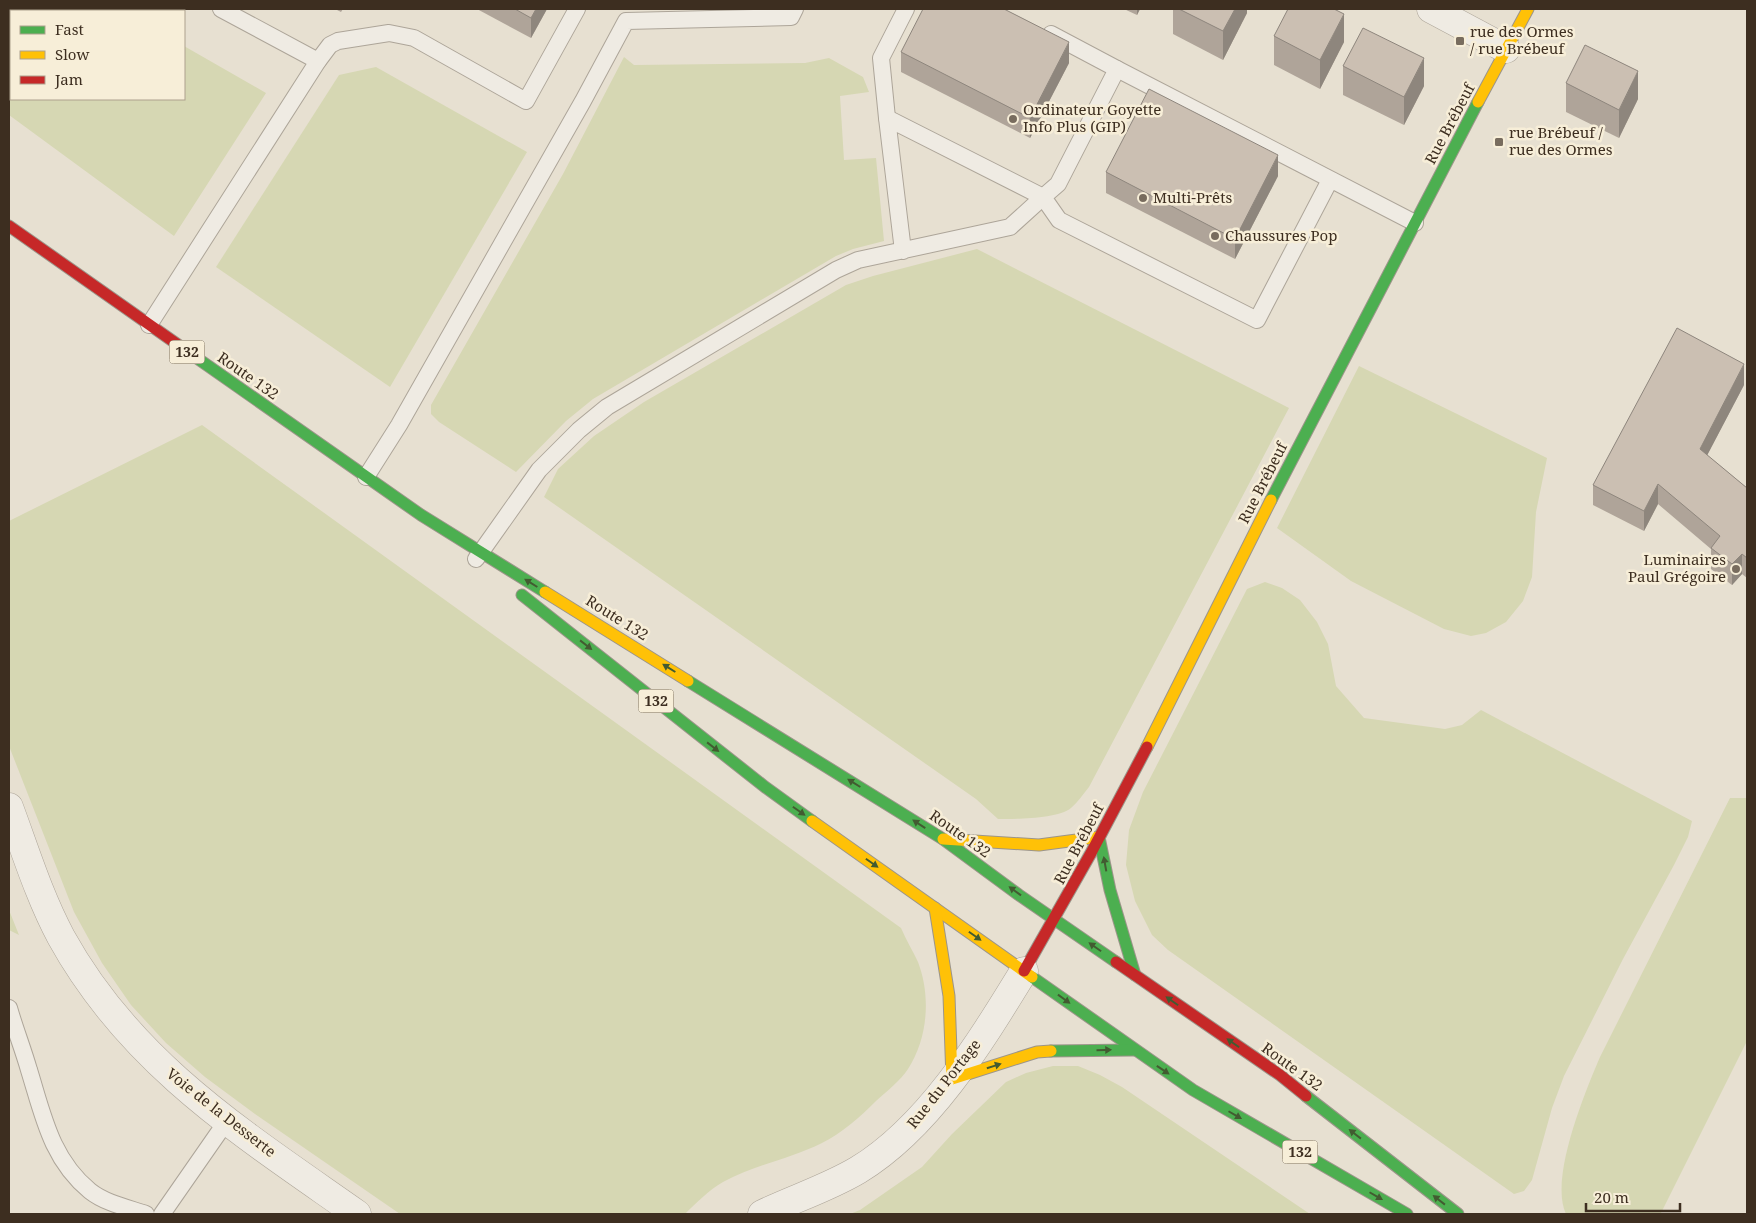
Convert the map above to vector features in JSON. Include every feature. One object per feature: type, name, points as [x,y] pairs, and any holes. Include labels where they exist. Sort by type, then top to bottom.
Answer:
[{"type":"main road","name":"Rue Brébeuf","points":[[1024,971],[1100,837],[1275,493],[1528,9]]},
{"type":"main road","name":"Route 132","points":[[9,226],[478,555],[943,840],[1280,1076],[1458,1214]]},
{"type":"main road","name":"Route 132","points":[[478,555],[498,576]]},
{"type":"main road","name":"132","points":[[512,587],[764,787],[1134,1050],[1193,1090],[1407,1214]]},
{"type":"main road","points":[[943,840],[1039,845],[1100,837],[1110,890],[1135,975]]},
{"type":"main road","points":[[935,908],[949,996],[952,1079],[1036,1052],[1049,1050],[1134,1050]]},
{"type":"street","points":[[1431,9],[1506,49]]},
{"type":"street","name":"Voie de la Desserte","points":[[9,807],[46,906],[61,937],[118,1021],[176,1081],[226,1122],[357,1214]]},
{"type":"street","name":"Rue du Portage","points":[[762,1214],[842,1178],[871,1161],[909,1130],[952,1079],[1008,998],[1024,971]]},
{"type":"lane","points":[[221,9],[318,62]]},
{"type":"lane","points":[[150,326],[330,45],[338,40],[389,33],[414,38],[526,101],[577,9]]},
{"type":"lane","points":[[366,476],[399,425],[433,366],[583,101],[626,21],[790,17],[795,9]]},
{"type":"lane","points":[[903,251],[881,58],[906,9]]},
{"type":"lane","points":[[1038,27],[1415,223]]},
{"type":"lane","points":[[478,555],[539,470],[578,430],[607,407],[836,270],[858,260],[1010,227],[1058,184],[1117,69]]},
{"type":"lane","points":[[887,118],[1043,197],[1059,220],[1257,320],[1330,180]]},
{"type":"lane","points":[[9,1008],[48,1130],[56,1150],[72,1176],[91,1192],[146,1214]]},
{"type":"lane","points":[[162,1214],[226,1122]]},
{"type":"green space","points":[[185,47],[266,93],[174,236],[9,115],[10,86],[10,100],[185,100]]},
{"type":"green space","points":[[624,57],[634,65],[805,63],[829,58],[863,77],[869,92],[840,96],[844,160],[876,158],[884,241],[853,249],[836,256],[593,399],[566,421],[516,472],[439,422],[431,414],[431,405],[563,174]]},
{"type":"green space","points":[[376,67],[527,152],[390,387],[216,267],[339,75]]},
{"type":"green space","points":[[977,249],[1289,408],[1089,787],[1074,806],[1065,812],[1036,818],[998,819],[976,799],[544,497],[558,469],[594,436],[644,402],[846,285],[873,276]]},
{"type":"green space","points":[[1359,366],[1547,458],[1536,512],[1532,577],[1523,601],[1506,622],[1486,633],[1471,636],[1444,629],[1351,581],[1277,528]]},
{"type":"green space","points":[[202,425],[901,928],[918,962],[925,989],[926,1003],[920,1044],[915,1057],[901,1078],[857,1119],[837,1134],[810,1149],[747,1171],[723,1182],[698,1201],[685,1214],[400,1214],[255,1114],[205,1077],[166,1043],[131,1005],[102,963],[74,912],[9,746],[9,521]]},
{"type":"green space","points":[[1265,582],[1282,588],[1300,600],[1317,622],[1328,644],[1336,686],[1364,718],[1445,729],[1462,725],[1481,710],[1692,821],[1688,837],[1674,865],[1623,959],[1564,1076],[1552,1108],[1532,1180],[1524,1191],[1514,1194],[1168,950],[1152,935],[1135,901],[1126,865],[1129,830],[1143,792],[1247,589]]},
{"type":"green space","points":[[1730,798],[1747,798],[1747,1041],[1662,1214],[1566,1214],[1562,1199],[1565,1158],[1586,1091],[1600,1057]]},
{"type":"green space","points":[[9,910],[19,935],[9,930]]},
{"type":"green space","points":[[1053,1066],[1078,1066],[1122,1087],[1310,1214],[850,1214],[860,1210],[922,1167],[952,1134],[1006,1082],[1026,1073]]},
{"type":"building","points":[[515,9],[536,9],[531,18]]},
{"type":"building","points":[[923,9],[1004,9],[1069,42],[1030,118],[901,52]]},
{"type":"building","points":[[1179,9],[1235,9],[1223,31]]},
{"type":"building","points":[[1288,9],[1334,9],[1344,14],[1320,60],[1274,36]]},
{"type":"building","points":[[1363,28],[1424,58],[1404,97],[1343,66]]},
{"type":"building","points":[[1585,45],[1638,71],[1619,110],[1566,83]]},
{"type":"building","points":[[1149,89],[1278,155],[1235,239],[1106,172]]},
{"type":"building","points":[[1677,328],[1744,364],[1700,449],[1747,488],[1747,558],[1742,554],[1732,564],[1711,548],[1720,536],[1658,484],[1644,511],[1593,485]]},
{"type":"traffic: fast","points":[[1271,500],[1478,102]]},
{"type":"traffic: fast","points":[[194,356],[421,515],[545,592]]},
{"type":"traffic: fast","points":[[522,595],[765,787],[812,821]]},
{"type":"traffic: fast","points":[[688,681],[943,839],[1019,895],[1116,962]]},
{"type":"traffic: fast","points":[[1099,837],[1110,890],[1135,975]]},
{"type":"traffic: fast","points":[[1032,977],[1193,1090],[1407,1214]]},
{"type":"traffic: fast","points":[[1051,1051],[1134,1050]]},
{"type":"traffic: fast","points":[[1306,1096],[1458,1214]]},
{"type":"traffic: slow","points":[[1478,102],[1528,9]]},
{"type":"traffic: slow","points":[[1147,747],[1271,500]]},
{"type":"traffic: slow","points":[[545,592],[688,681]]},
{"type":"traffic: slow","points":[[812,821],[1032,977]]},
{"type":"traffic: slow","points":[[943,839],[1039,845],[1099,837]]},
{"type":"traffic: slow","points":[[935,908],[949,996],[952,1079],[1037,1052],[1051,1051]]},
{"type":"traffic: jam","points":[[9,226],[194,356]]},
{"type":"traffic: jam","points":[[1024,971],[1091,853],[1147,747]]},
{"type":"traffic: jam","points":[[1116,962],[1280,1075],[1306,1096]]},
{"type":"place","name":"rue des Ormes / rue Brébeuf","points":[[1460,41]]},
{"type":"place","name":"Ordinateur Goyette Info Plus (GIP)","points":[[1013,119]]},
{"type":"place","name":"rue Brébeuf / rue des Ormes","points":[[1499,142]]},
{"type":"place","name":"Multi-Prêts","points":[[1143,198]]},
{"type":"place","name":"Chaussures Pop","points":[[1215,236]]},
{"type":"place","name":"Luminaires Paul Grégoire","points":[[1736,569]]}]
